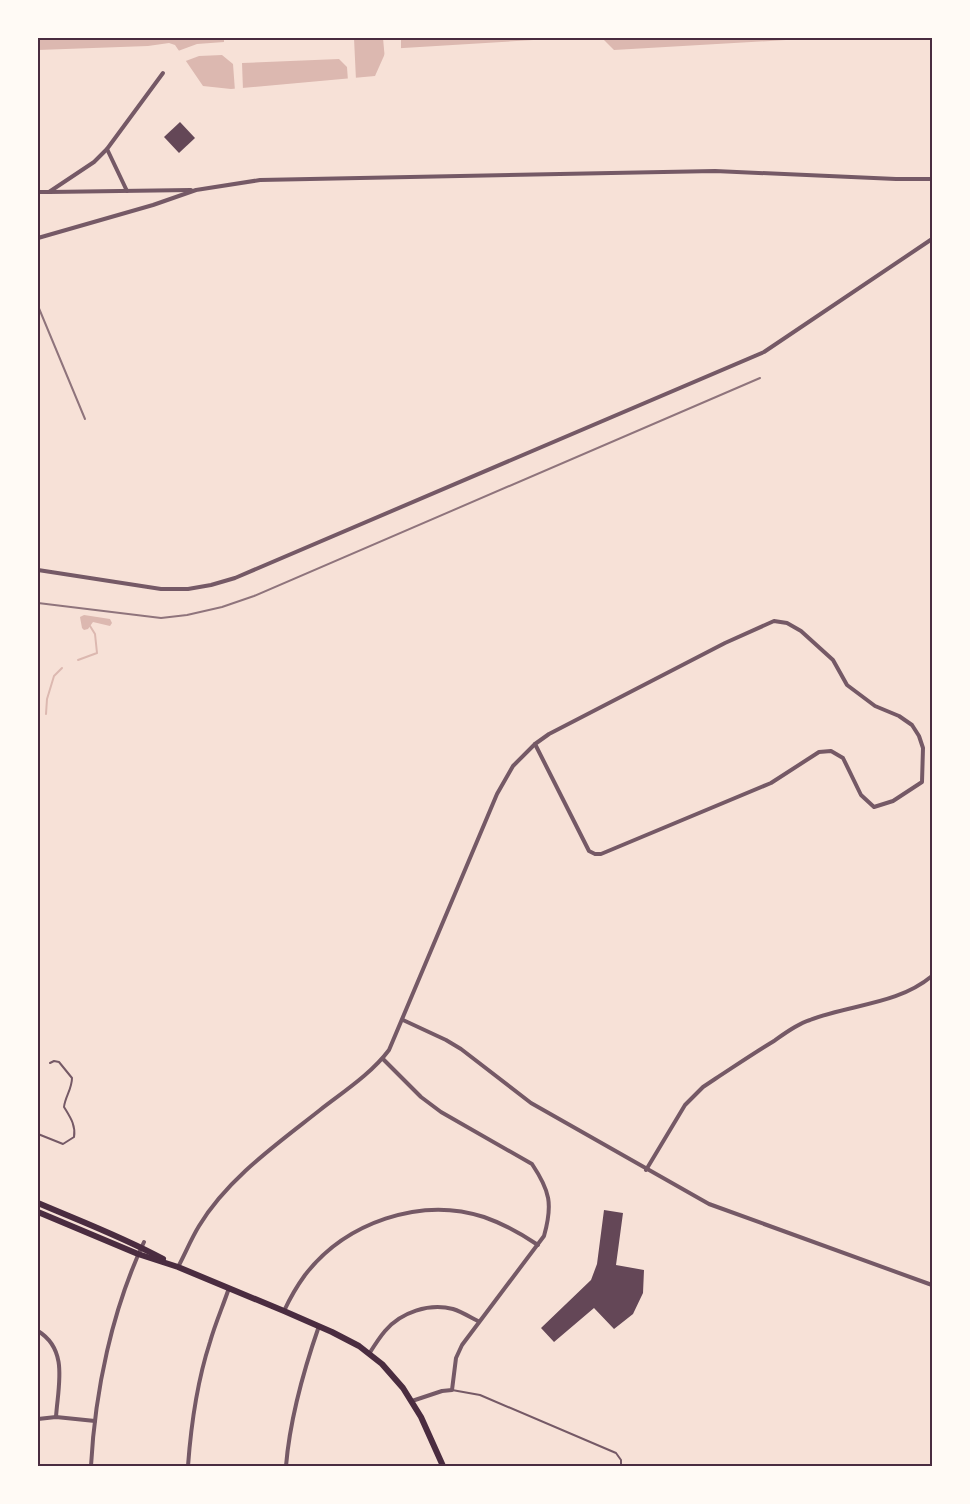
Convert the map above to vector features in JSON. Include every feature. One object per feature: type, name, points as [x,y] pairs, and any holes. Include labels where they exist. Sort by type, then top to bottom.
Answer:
[{"type":"main road","points":[[38,1204],[142,1244],[178,1267]]},
{"type":"main road","points":[[38,1212],[138,1254],[178,1267],[345,1338],[369,1354],[393,1376],[412,1401],[421,1417],[443,1466]]},
{"type":"street","points":[[49,192],[84,169],[107,149],[163,73]]},
{"type":"street","points":[[107,149],[127,191]]},
{"type":"street","points":[[38,192],[196,190],[260,180],[715,171],[932,179]]},
{"type":"street","points":[[38,238],[153,205],[196,190]]},
{"type":"street","points":[[38,570],[161,588],[188,589],[235,578],[764,352],[932,238]]},
{"type":"street","points":[[178,1267],[199,1225],[230,1186],[265,1154],[383,1058],[389,1050],[497,794],[513,766],[535,744],[549,734],[725,643],[774,621],[787,623],[801,631],[833,660],[847,686],[875,706],[899,716],[912,726],[919,736],[923,748],[922,782],[894,801],[874,807],[862,795],[843,758],[831,751],[819,752],[771,783],[616,848],[601,854],[595,854],[589,851],[535,744]]},
{"type":"street","points":[[646,1170],[685,1105],[703,1087],[799,1025],[829,1014],[891,998],[921,985],[932,976]]},
{"type":"street","points":[[403,1020],[461,1049],[531,1104],[708,1204],[932,1285]]},
{"type":"street","points":[[383,1058],[421,1097],[441,1112],[532,1164],[547,1191],[550,1204],[550,1216],[544,1236],[468,1334],[456,1358],[452,1390],[442,1391],[412,1401]]},
{"type":"street","points":[[284,1311],[306,1274],[324,1254],[366,1226],[390,1217],[416,1212],[462,1212],[514,1229],[538,1245]]},
{"type":"street","points":[[91,1466],[95,1421],[111,1336],[142,1244]]},
{"type":"street","points":[[188,1466],[191,1432],[200,1378],[229,1288]]},
{"type":"street","points":[[369,1354],[392,1324],[401,1317],[420,1310],[430,1308],[451,1309],[478,1321]]},
{"type":"street","points":[[286,1466],[292,1420],[300,1384],[319,1326]]},
{"type":"street","points":[[38,1332],[51,1342],[59,1360],[56,1417]]},
{"type":"street","points":[[38,1419],[56,1417],[95,1421]]},
{"type":"lane","points":[[38,1134],[63,1144],[74,1137],[73,1122],[64,1107],[72,1078],[59,1062],[54,1061],[50,1063]]},
{"type":"lane","points":[[452,1390],[480,1395],[616,1453],[621,1460],[621,1466]]},
{"type":"shaded area","points":[[38,38],[567,38],[387,49],[375,76],[231,89],[203,86],[175,45],[169,43],[148,46],[38,50]]},
{"type":"shaded area","points":[[602,38],[791,38],[786,40],[614,50]]},
{"type":"shaded area","points":[[84,615],[110,619],[112,623],[110,626],[93,622],[88,629],[84,630],[80,617]]},
{"type":"pier","points":[[224,38],[354,38],[356,80],[348,81],[347,67],[339,59],[242,63],[243,90],[235,91],[233,64],[222,55],[199,56],[183,62],[178,51],[197,44],[224,42]]},
{"type":"pier","points":[[383,38],[401,38],[401,51],[389,51],[385,60]]},
{"type":"building","points":[[180,122],[195,138],[179,153],[164,137]]},
{"type":"building","points":[[604,1210],[623,1213],[616,1265],[644,1270],[643,1293],[633,1314],[614,1329],[594,1308],[554,1342],[541,1328],[591,1280],[597,1264]]},
{"type":"waterway","points":[[78,660],[97,653],[95,634],[90,626]]},
{"type":"waterway","points":[[46,714],[47,699],[54,676],[62,668]]},
{"type":"railway","points":[[38,306],[85,419]]},
{"type":"railway","points":[[38,603],[161,618],[187,615],[222,607],[254,596],[760,378]]}]
